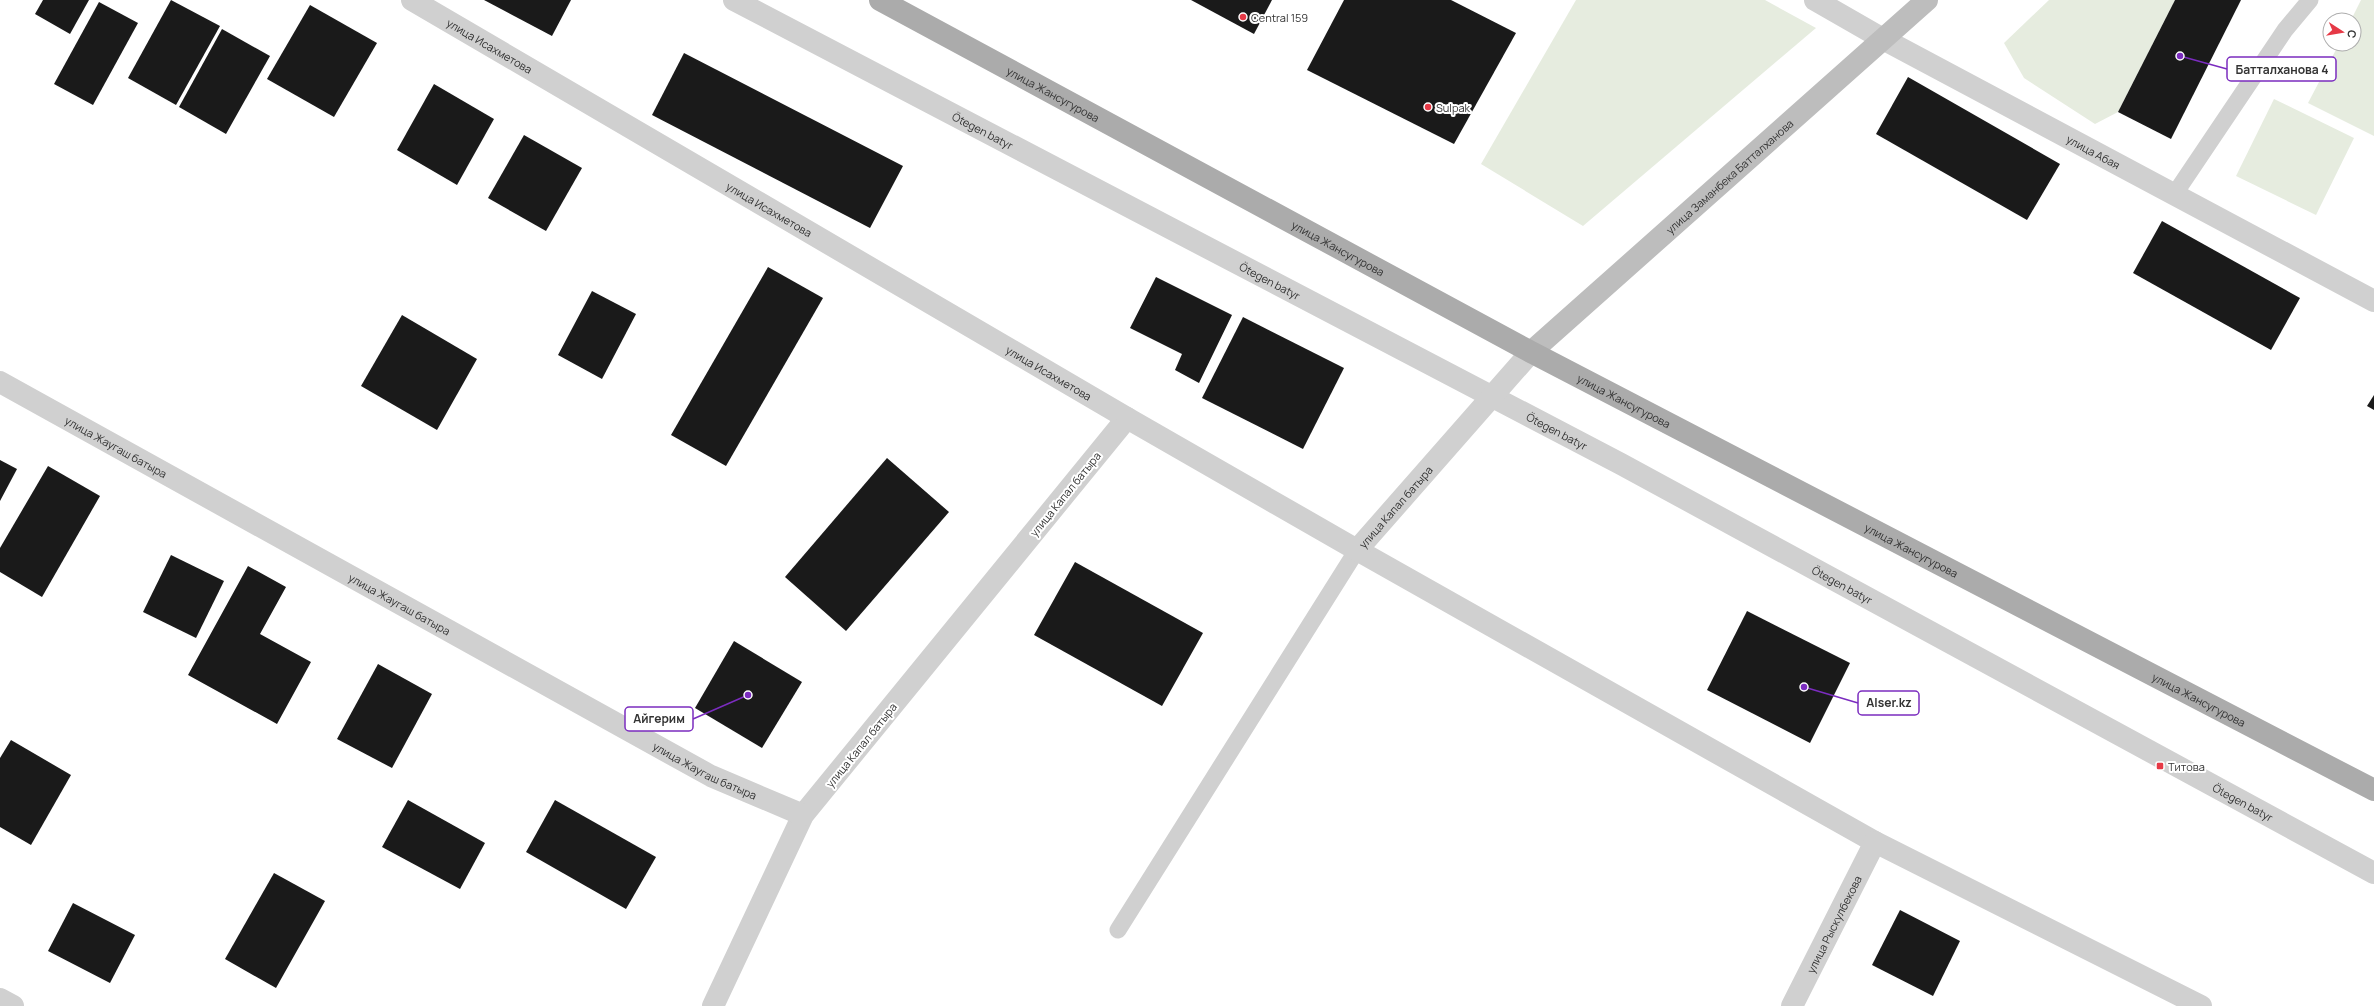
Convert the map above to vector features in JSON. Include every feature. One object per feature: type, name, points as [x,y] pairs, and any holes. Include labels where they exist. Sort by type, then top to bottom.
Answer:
[{"type":"main road","name":"улица Жансугурова","points":[[880,0],[1531,352],[2374,790]]},
{"type":"main road","name":"улица Заманбека Батталханова","points":[[1531,352],[1927,0]]},
{"type":"street","name":"улица Исахметова","points":[[412,0],[1127,418]]},
{"type":"street","name":"Ötegen batyr","points":[[734,0],[1621,464],[2374,873]]},
{"type":"street","name":"улица Абая","points":[[1815,0],[1883,39],[2374,301]]},
{"type":"street","name":"улица Капал батыра","points":[[713,1006],[803,816],[1127,418],[1357,550],[1531,352]]},
{"type":"street","name":"улица Жаугаш батыра","points":[[0,382],[711,776],[803,816]]},
{"type":"street","points":[[1357,550],[1875,842],[2201,1006]]},
{"type":"street","name":"улица Рыскулбекова","points":[[1792,1006],[1875,842]]},
{"type":"street","points":[[0,999],[13,1006]]},
{"type":"lane","points":[[2174,195],[2285,30],[2310,0]]},
{"type":"lane","points":[[1118,930],[1357,550]]},
{"type":"shaded area","points":[[1576,0],[1765,0],[1816,28],[1583,226],[1481,164]]},
{"type":"shaded area","points":[[2049,0],[2175,0],[2118,112],[2095,124],[2024,78],[2004,43]]},
{"type":"shaded area","points":[[2361,0],[2374,0],[2374,136],[2308,103],[2335,52],[2362,52],[2362,12],[2355,12]]},
{"type":"shaded area","points":[[2274,99],[2354,138],[2316,215],[2236,176]]},
{"type":"building","points":[[43,0],[89,0],[70,34],[35,14]]},
{"type":"building","points":[[171,0],[220,26],[176,105],[128,78]]},
{"type":"building","points":[[484,0],[571,0],[552,36]]},
{"type":"building","name":"Central 159","points":[[1191,0],[1272,0],[1254,34]]},
{"type":"building","name":"Sulpak","points":[[1344,0],[1451,0],[1516,33],[1454,144],[1307,70]]},
{"type":"building","points":[[2175,0],[2241,0],[2171,139],[2118,112]]},
{"type":"building","points":[[99,2],[138,23],[93,105],[54,84]]},
{"type":"building","points":[[310,5],[377,43],[334,117],[267,79]]},
{"type":"building","points":[[222,29],[270,56],[226,134],[179,107]]},
{"type":"building","points":[[684,53],[903,166],[870,228],[652,115]]},
{"type":"building","points":[[1908,77],[2060,164],[2027,220],[1876,134]]},
{"type":"building","points":[[434,84],[494,119],[457,185],[397,150]]},
{"type":"building","points":[[524,135],[582,168],[546,231],[488,198]]},
{"type":"building","points":[[2162,221],[2300,298],[2271,350],[2133,273]]},
{"type":"building","points":[[768,267],[823,298],[726,466],[671,435]]},
{"type":"building","points":[[1156,277],[1232,315],[1199,383],[1175,370],[1182,354],[1130,328]]},
{"type":"building","points":[[592,291],[636,314],[602,379],[558,355]]},
{"type":"building","points":[[402,315],[477,359],[437,430],[361,386]]},
{"type":"building","points":[[1243,317],[1344,368],[1303,449],[1202,398]]},
{"type":"building","points":[[2374,395],[2374,410],[2367,406]]},
{"type":"building","points":[[887,458],[949,512],[846,631],[785,577]]},
{"type":"building","points":[[0,460],[17,469],[0,501]]},
{"type":"building","points":[[48,466],[100,496],[42,597],[0,572],[0,548]]},
{"type":"building","points":[[171,555],[224,581],[196,638],[143,612]]},
{"type":"building","points":[[1075,562],[1203,633],[1162,706],[1034,635]]},
{"type":"building","points":[[248,566],[286,587],[260,634],[311,662],[277,724],[188,675]]},
{"type":"building","points":[[1747,611],[1850,663],[1810,743],[1707,690]]},
{"type":"building","points":[[734,641],[802,682],[762,748],[695,708]]},
{"type":"building","points":[[378,664],[432,694],[392,768],[337,739]]},
{"type":"building","points":[[11,740],[71,775],[31,845],[0,827],[0,758]]},
{"type":"building","points":[[408,800],[485,843],[460,889],[382,847]]},
{"type":"building","points":[[555,800],[656,857],[626,909],[526,852]]},
{"type":"building","points":[[274,873],[325,901],[276,988],[225,959]]},
{"type":"building","points":[[73,903],[135,935],[110,983],[48,951]]},
{"type":"building","points":[[1900,910],[1960,941],[1933,996],[1872,965]]},
{"type":"place","name":"Central 159","points":[[1243,17]]},
{"type":"place","name":"Батталханова 4","points":[[2180,56]]},
{"type":"place","name":"Sulpak","points":[[1428,107]]},
{"type":"place","name":"Alser.kz","points":[[1804,687]]},
{"type":"place","name":"Айгерим","points":[[748,695]]},
{"type":"place","name":"Титова","points":[[2160,766]]}]
